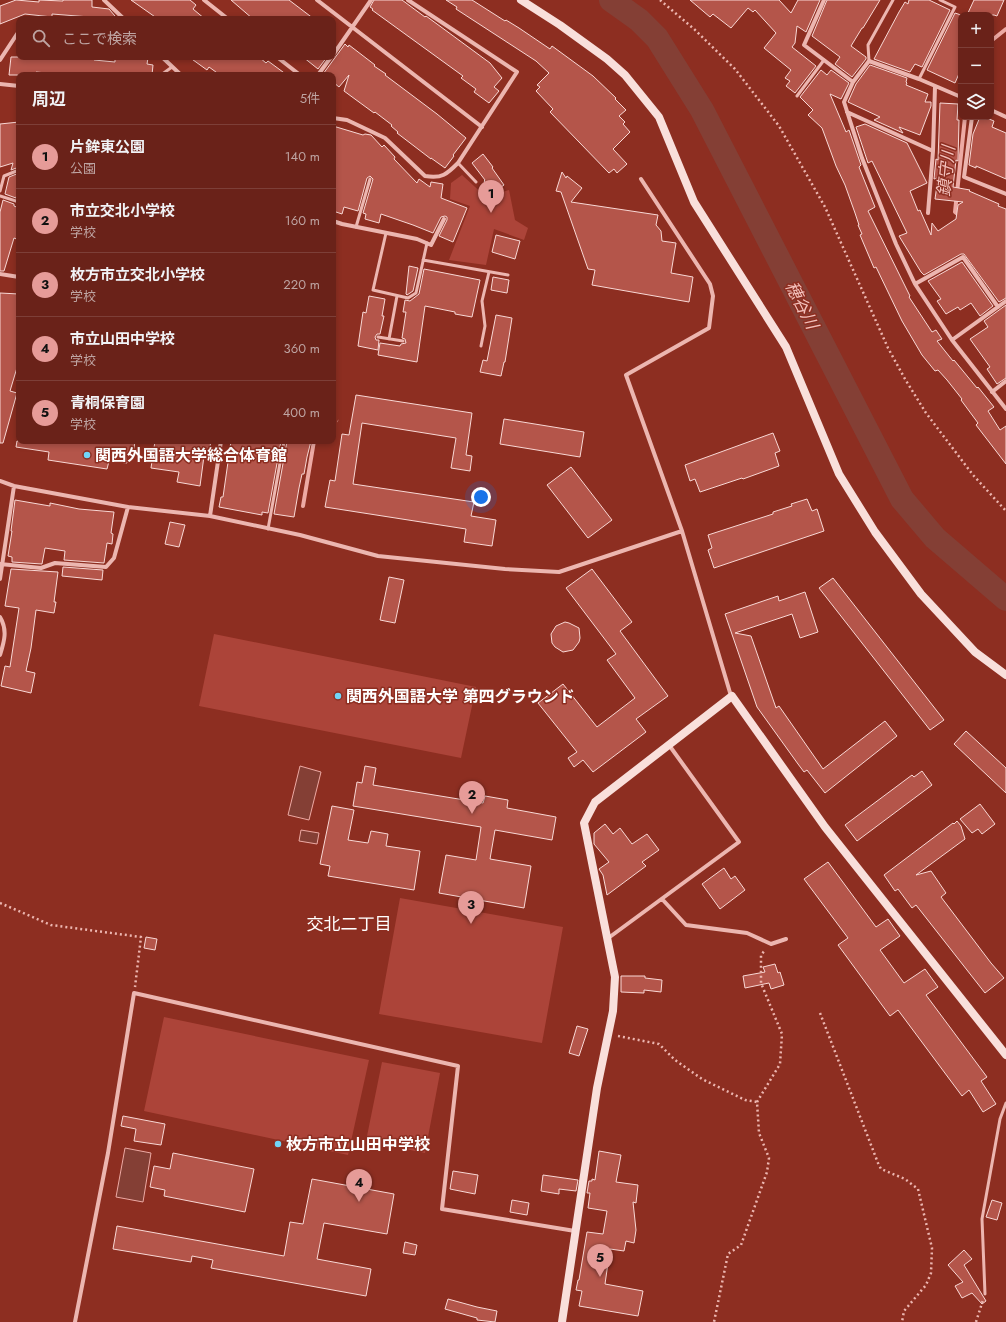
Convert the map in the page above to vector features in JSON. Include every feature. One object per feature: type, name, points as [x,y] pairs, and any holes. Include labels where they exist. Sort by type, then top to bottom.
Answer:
[{"type":"street","points":[[104,0],[121,16]]},
{"type":"street","points":[[204,0],[224,16]]},
{"type":"street","points":[[317,0],[482,127]]},
{"type":"street","points":[[336,50],[372,0]]},
{"type":"street","points":[[336,118],[348,120],[385,138],[425,176],[432,177],[445,175],[458,163],[517,72],[408,0]]},
{"type":"street","points":[[521,0],[607,59],[624,75],[659,117],[694,202],[786,347],[839,474],[876,532],[921,594],[975,652],[1006,675]]},
{"type":"street","points":[[824,0],[804,45],[853,82]]},
{"type":"street","points":[[0,60],[16,36]]},
{"type":"street","points":[[165,60],[178,72]]},
{"type":"street","points":[[281,60],[296,72]]},
{"type":"street","points":[[320,72],[329,60]]},
{"type":"street","points":[[958,96],[919,79],[869,61],[853,82],[844,102],[862,158],[894,238],[915,284],[952,340],[1006,409]]},
{"type":"street","points":[[0,84],[16,86]]},
{"type":"street","points":[[928,212],[933,151],[935,87]]},
{"type":"street","points":[[994,111],[1006,117]]},
{"type":"street","points":[[847,112],[933,151]]},
{"type":"street","points":[[972,120],[964,177],[1006,194]]},
{"type":"street","points":[[641,179],[710,284],[713,296],[709,328],[626,375],[682,531],[732,696],[825,827],[1006,1056]]},
{"type":"street","points":[[336,222],[418,239],[431,245],[444,219]]},
{"type":"street","points":[[915,284],[963,257],[998,308]]},
{"type":"street","points":[[0,274],[16,277]]},
{"type":"street","points":[[952,340],[1006,301]]},
{"type":"street","points":[[992,392],[1006,381]]},
{"type":"street","points":[[210,516],[221,444]]},
{"type":"street","points":[[0,481],[14,486],[128,507],[210,516],[300,536],[378,556],[505,569],[559,572],[682,531]]},
{"type":"street","points":[[0,579],[1,564],[14,486]]},
{"type":"street","points":[[1,564],[41,568],[55,563],[106,567],[114,558],[128,507]]},
{"type":"street","points":[[0,617],[3,622],[5,638],[0,655]]},
{"type":"street","points":[[562,1322],[596,1088],[613,1011],[615,977],[584,823],[595,802],[732,696]]},
{"type":"street","points":[[607,939],[739,842],[669,745]]},
{"type":"street","points":[[662,899],[686,925],[747,933],[771,944],[786,939]]},
{"type":"street","points":[[75,1322],[108,1153],[134,993],[458,1066],[442,1209],[575,1231]]},
{"type":"lane","points":[[869,61],[868,45],[893,0]]},
{"type":"lane","points":[[919,79],[954,7],[940,0]]},
{"type":"lane","points":[[797,96],[824,60]]},
{"type":"lane","points":[[165,72],[172,67]]},
{"type":"lane","points":[[458,163],[476,182]]},
{"type":"lane","points":[[0,191],[4,176],[16,171]]},
{"type":"lane","points":[[356,226],[370,179]]},
{"type":"lane","points":[[0,196],[16,201]]},
{"type":"lane","points":[[386,233],[373,290],[397,296],[408,298],[416,293],[427,243]]},
{"type":"lane","points":[[423,260],[508,275]]},
{"type":"lane","points":[[481,346],[484,326],[482,301],[489,272]]},
{"type":"lane","points":[[389,339],[397,296]]},
{"type":"lane","points":[[378,337],[403,341]]},
{"type":"lane","points":[[268,529],[283,444]]},
{"type":"lane","points":[[985,1294],[982,1218],[1000,1119],[1006,1103]]},
{"type":"path","points":[[660,0],[694,29],[735,70],[779,126],[825,207],[888,348],[905,379],[926,413],[973,475],[1006,512]]},
{"type":"path","points":[[0,903],[51,925],[141,937],[134,993]]},
{"type":"path","points":[[714,1322],[728,1254],[741,1245],[767,1172],[769,1158],[759,1133],[757,1102],[780,1064],[782,1034],[761,983],[761,956],[771,944]]},
{"type":"path","points":[[820,1013],[878,1163],[882,1169],[905,1179],[918,1189],[932,1248],[931,1273],[926,1284],[904,1311],[902,1322]]},
{"type":"path","points":[[608,1034],[659,1044],[675,1060],[702,1079],[745,1100],[757,1102]]},
{"type":"path","points":[[976,1322],[985,1294]]},
{"type":"shaded area","points":[[462,175],[486,197],[509,190],[515,220],[528,228],[524,240],[494,229],[486,265],[449,260],[470,206],[450,199],[451,183]]},
{"type":"shaded area","name":"関西外国語大学 第四グラウンド","points":[[214,634],[476,687],[461,758],[199,706]]},
{"type":"shaded area","points":[[300,766],[321,772],[309,820],[288,815]]},
{"type":"shaded area","points":[[301,830],[319,833],[317,844],[299,841]]},
{"type":"shaded area","points":[[400,898],[563,927],[542,1043],[379,1014]]},
{"type":"shaded area","points":[[164,1017],[369,1060],[348,1155],[144,1111]]},
{"type":"shaded area","points":[[382,1062],[440,1073],[425,1153],[366,1141]]},
{"type":"shaded area","points":[[125,1148],[151,1153],[143,1202],[116,1197]]},
{"type":"building","points":[[16,0],[39,2],[39,0],[92,0],[92,7],[109,9],[115,16],[52,14],[52,16],[43,16],[25,14],[16,16],[16,18],[0,24],[0,6]]},
{"type":"building","points":[[131,0],[190,0],[196,5],[193,9],[201,16],[154,16]]},
{"type":"building","points":[[231,0],[289,0],[310,16],[250,16]]},
{"type":"building","points":[[374,0],[402,0],[437,24],[490,63],[502,78],[494,87],[499,91],[489,103],[474,92],[476,89],[461,78],[463,76],[372,10],[373,9],[370,7]]},
{"type":"building","points":[[446,0],[472,0],[519,28],[550,49],[552,46],[593,76],[626,110],[619,116],[625,122],[623,124],[630,132],[613,149],[627,164],[617,173],[614,169],[609,173],[550,112],[553,109],[536,91],[540,87],[537,85],[549,73],[536,61],[456,9],[457,7]]},
{"type":"building","points":[[690,0],[779,0],[791,13],[798,0],[820,0],[806,32],[797,26],[795,43],[792,47],[816,66],[795,93],[786,86],[790,81],[785,78],[791,70],[764,48],[776,33],[755,10],[753,12],[748,8],[731,28],[713,14],[710,17]]},
{"type":"building","points":[[827,0],[880,0],[851,46],[866,57],[852,77],[835,64],[840,57],[812,36]]},
{"type":"building","points":[[909,0],[929,0],[950,10],[922,67],[915,64],[910,72],[874,59],[899,12],[905,2],[908,4]]},
{"type":"building","points":[[974,0],[1004,0],[997,16],[994,15],[994,12],[968,12]]},
{"type":"building","points":[[955,13],[958,14],[958,76],[955,83],[927,70]]},
{"type":"building","points":[[345,44],[348,47],[349,45],[466,138],[445,168],[397,133],[398,132],[391,126],[392,125],[375,112],[374,113],[344,91],[349,75],[339,87],[336,84],[336,72],[324,72],[333,60],[336,60],[336,56]]},
{"type":"building","points":[[11,57],[16,57],[16,60],[94,60],[115,62],[115,60],[148,60],[147,64],[153,65],[152,72],[16,72],[16,75],[9,75]]},
{"type":"building","points":[[193,60],[262,60],[266,63],[268,61],[283,72],[216,72],[209,67],[207,70]]},
{"type":"building","points":[[307,60],[325,60],[318,69]]},
{"type":"building","points":[[870,65],[907,78],[906,85],[928,94],[925,102],[931,102],[931,106],[920,135],[899,127],[903,133],[874,120],[880,117],[848,102],[856,84]]},
{"type":"building","points":[[821,70],[827,75],[831,70],[849,83],[841,99],[830,94],[846,132],[849,130],[861,165],[859,167],[875,207],[868,211],[910,296],[909,297],[932,332],[936,330],[942,339],[937,341],[994,407],[988,411],[1000,430],[1006,426],[1006,464],[976,425],[978,423],[961,400],[962,399],[938,370],[935,371],[922,355],[902,321],[876,267],[874,268],[860,235],[862,234],[845,185],[836,166],[822,128],[808,115],[813,110],[800,97]]},
{"type":"building","points":[[940,103],[958,104],[958,161],[956,160],[953,187],[970,190],[969,191],[999,204],[998,206],[1006,209],[1006,298],[999,302],[964,254],[961,254],[924,275],[921,272],[899,236],[907,233],[872,161],[868,163],[856,127],[865,124],[907,143],[927,183],[910,191],[918,211],[920,210],[931,235],[932,223],[938,231],[956,219],[958,205],[963,202],[935,199],[938,178],[934,179],[936,159],[938,160]]},
{"type":"building","points":[[979,120],[994,121],[992,127],[1006,133],[1006,179],[976,166],[976,168],[969,165],[973,134]]},
{"type":"building","points":[[16,122],[16,168],[11,170],[13,163],[0,167],[0,124]]},
{"type":"building","points":[[336,127],[363,135],[371,135],[382,147],[384,145],[395,157],[394,159],[417,183],[419,179],[430,187],[431,182],[443,184],[441,198],[467,208],[453,242],[439,236],[447,220],[447,217],[445,216],[441,217],[433,233],[381,214],[379,223],[365,219],[366,214],[363,213],[373,179],[370,176],[367,178],[358,211],[344,207],[342,214],[336,212]]},
{"type":"building","points":[[483,154],[504,185],[493,193],[472,163]]},
{"type":"building","points":[[562,172],[566,178],[567,176],[582,188],[571,202],[658,215],[656,225],[661,231],[662,241],[676,243],[671,273],[693,277],[689,302],[592,285],[595,270],[588,269],[561,192],[556,191]]},
{"type":"building","points":[[16,174],[16,198],[5,194],[9,177]]},
{"type":"building","points":[[3,200],[14,204],[16,207],[16,239],[14,238],[4,271],[0,271],[0,212]]},
{"type":"building","points":[[496,235],[520,241],[515,259],[492,252]]},
{"type":"building","points":[[962,262],[993,306],[980,316],[971,303],[960,310],[958,307],[946,314],[937,301],[941,299],[928,281]]},
{"type":"building","points":[[409,266],[418,268],[413,291],[407,295],[406,294]]},
{"type":"building","points":[[424,269],[480,280],[472,317],[425,306],[417,362],[378,355],[380,343],[400,346],[401,344],[406,343],[405,339],[402,338],[406,312],[403,312],[405,300],[410,301],[419,294]]},
{"type":"building","points":[[493,277],[509,280],[507,293],[491,290]]},
{"type":"building","points":[[0,293],[16,294],[16,371],[10,391],[16,393],[16,397],[3,443],[0,443]]},
{"type":"building","points":[[369,296],[385,299],[382,316],[384,316],[380,334],[377,334],[375,337],[376,340],[379,340],[378,350],[358,346],[363,312],[366,313]]},
{"type":"building","points":[[1006,305],[1006,378],[997,384],[987,369],[990,367],[970,339],[988,327],[984,321]]},
{"type":"building","points":[[496,315],[512,318],[505,362],[501,376],[480,372],[483,360],[487,361]]},
{"type":"building","points":[[356,395],[472,413],[466,455],[472,456],[470,471],[451,468],[456,438],[362,423],[353,484],[474,502],[471,516],[496,520],[492,546],[464,542],[466,529],[325,507],[330,480],[335,481],[342,434],[349,435]]},
{"type":"building","points":[[504,419],[584,432],[580,457],[500,444]]},
{"type":"building","points":[[773,433],[780,451],[775,453],[779,466],[700,492],[695,479],[690,481],[685,465]]},
{"type":"building","name":"関西外国語大学総合体育館","points":[[16,444],[135,444],[133,456],[125,454],[127,463],[109,461],[107,469],[48,460],[49,452],[16,447]]},
{"type":"building","points":[[155,444],[210,444],[208,457],[204,456],[200,486],[177,482],[179,472],[151,468]]},
{"type":"building","points":[[231,444],[280,444],[268,513],[262,512],[262,515],[219,507],[221,497],[223,497]]},
{"type":"building","points":[[286,444],[310,444],[304,474],[302,474],[294,517],[274,514]]},
{"type":"building","points":[[571,467],[612,520],[588,538],[547,485]]},
{"type":"building","points":[[807,499],[812,511],[817,509],[824,531],[714,568],[708,550],[712,548],[708,535],[773,514],[773,512],[792,506],[791,504]]},
{"type":"building","points":[[15,500],[50,506],[50,503],[79,509],[114,512],[111,533],[113,534],[112,544],[107,543],[104,563],[64,560],[65,551],[45,548],[42,564],[12,562],[12,557],[8,556]]},
{"type":"building","points":[[170,522],[185,525],[179,547],[165,544]]},
{"type":"building","points":[[63,567],[103,570],[102,580],[62,576]]},
{"type":"building","points":[[11,569],[58,572],[54,613],[36,610],[31,648],[26,671],[35,673],[31,693],[1,686],[5,666],[10,667],[19,608],[5,606]]},
{"type":"building","points":[[592,569],[632,622],[620,631],[668,696],[636,719],[646,732],[593,772],[583,760],[574,767],[568,758],[577,752],[538,703],[563,684],[597,727],[635,698],[607,660],[616,654],[566,588]]},
{"type":"building","points":[[389,577],[404,580],[395,623],[380,620]]},
{"type":"building","points":[[833,578],[944,720],[930,730],[819,588]]},
{"type":"building","points":[[805,592],[818,632],[800,638],[792,614],[735,633],[751,636],[776,708],[779,706],[823,769],[885,721],[897,736],[825,793],[807,770],[804,772],[757,707],[725,614],[778,596],[779,601]]},
{"type":"building","points":[[565,622],[579,628],[580,638],[573,650],[563,652],[552,643],[551,634],[556,626]]},
{"type":"building","points":[[966,731],[1006,768],[1006,793],[954,744]]},
{"type":"building","points":[[365,766],[376,768],[373,785],[483,803],[485,796],[508,800],[507,808],[556,817],[552,840],[495,830],[490,859],[531,866],[524,908],[439,893],[446,855],[476,860],[481,827],[353,806],[357,782],[362,783]]},
{"type":"building","points":[[922,771],[932,785],[857,841],[845,825],[912,775],[914,777]]},
{"type":"building","points":[[980,804],[995,824],[982,834],[978,829],[972,833],[960,819]]},
{"type":"building","points":[[332,806],[354,810],[348,840],[368,843],[371,831],[388,834],[386,846],[420,851],[414,890],[328,876],[330,866],[320,864]]},
{"type":"building","points":[[957,821],[961,826],[965,839],[916,875],[931,871],[946,893],[941,897],[1004,978],[985,993],[916,905],[912,908],[898,889],[895,891],[884,875]]},
{"type":"building","points":[[605,824],[613,834],[620,828],[632,844],[647,834],[659,850],[642,862],[646,866],[607,895],[603,875],[599,869],[609,862],[594,844],[594,833]]},
{"type":"building","points":[[828,862],[876,927],[888,919],[900,936],[880,950],[904,983],[925,969],[938,987],[926,995],[987,1077],[981,1081],[996,1104],[983,1112],[969,1090],[962,1096],[898,1010],[890,1016],[838,945],[848,938],[804,879]]},
{"type":"building","points":[[724,868],[731,879],[735,876],[745,890],[720,909],[702,884]]},
{"type":"building","points":[[146,937],[157,939],[155,950],[144,948]]},
{"type":"building","points":[[775,964],[778,973],[780,972],[784,985],[771,989],[769,983],[745,988],[743,976],[765,972],[763,967]]},
{"type":"building","points":[[621,976],[645,976],[645,978],[662,980],[661,992],[644,990],[644,993],[621,992]]},
{"type":"building","points":[[577,1026],[588,1029],[579,1056],[569,1053]]},
{"type":"building","points":[[123,1116],[165,1124],[161,1145],[134,1141],[136,1129],[121,1126]]},
{"type":"building","points":[[599,1151],[621,1155],[616,1182],[638,1185],[636,1203],[633,1202],[636,1230],[634,1243],[626,1241],[624,1251],[610,1249],[605,1284],[643,1291],[638,1316],[579,1306],[582,1291],[576,1290],[587,1232],[603,1234],[607,1211],[588,1208],[590,1193],[587,1193],[589,1181],[592,1181],[592,1179],[595,1180]]},
{"type":"building","points":[[173,1153],[254,1169],[245,1212],[164,1196],[165,1190],[150,1187],[154,1166],[170,1169]]},
{"type":"building","points":[[453,1171],[478,1175],[475,1194],[450,1189]]},
{"type":"building","points":[[543,1175],[578,1180],[576,1191],[559,1189],[559,1194],[541,1191]]},
{"type":"building","points":[[312,1179],[394,1194],[387,1234],[324,1223],[317,1259],[371,1269],[366,1296],[211,1268],[213,1260],[192,1256],[191,1262],[113,1249],[117,1226],[284,1256],[290,1222],[303,1224]]},
{"type":"building","points":[[512,1200],[529,1203],[527,1215],[510,1212]]},
{"type":"building","points":[[992,1200],[1002,1203],[997,1220],[986,1217]]},
{"type":"building","points":[[405,1242],[417,1245],[415,1255],[403,1253]]},
{"type":"building","points":[[964,1250],[972,1259],[964,1265],[986,1301],[982,1304],[972,1293],[962,1298],[955,1286],[963,1282],[948,1265]]},
{"type":"building","points":[[448,1299],[497,1311],[495,1322],[477,1320],[477,1318],[445,1309]]},
{"type":"waterway","name":"穂谷川","points":[[611,0],[639,20],[657,38],[702,110],[902,499],[935,538],[1006,599]]},
{"type":"waterway","name":"鎮守川","points":[[994,39],[1006,29]]},
{"type":"waterway","name":"鎮守川","points":[[960,216],[955,212],[965,120]]},
{"type":"waterway","points":[[303,506],[313,444]]},
{"type":"place","name":"片鉾東公園","points":[[491,213]]},
{"type":"place","name":"関西外国語大学総合体育館","points":[[87,455]]},
{"type":"place","name":"関西外国語大学 第四グラウンド","points":[[338,696]]},
{"type":"place","name":"市立交北小学校","points":[[472,814]]},
{"type":"place","name":"枚方市立交北小学校","points":[[471,924]]},
{"type":"place","name":"枚方市立山田中学校","points":[[278,1144]]},
{"type":"place","name":"市立山田中学校","points":[[359,1202]]},
{"type":"place","name":"青桐保育園","points":[[600,1277]]},
{"type":"district","name":"交北二丁目","points":[[349,924]]}]
